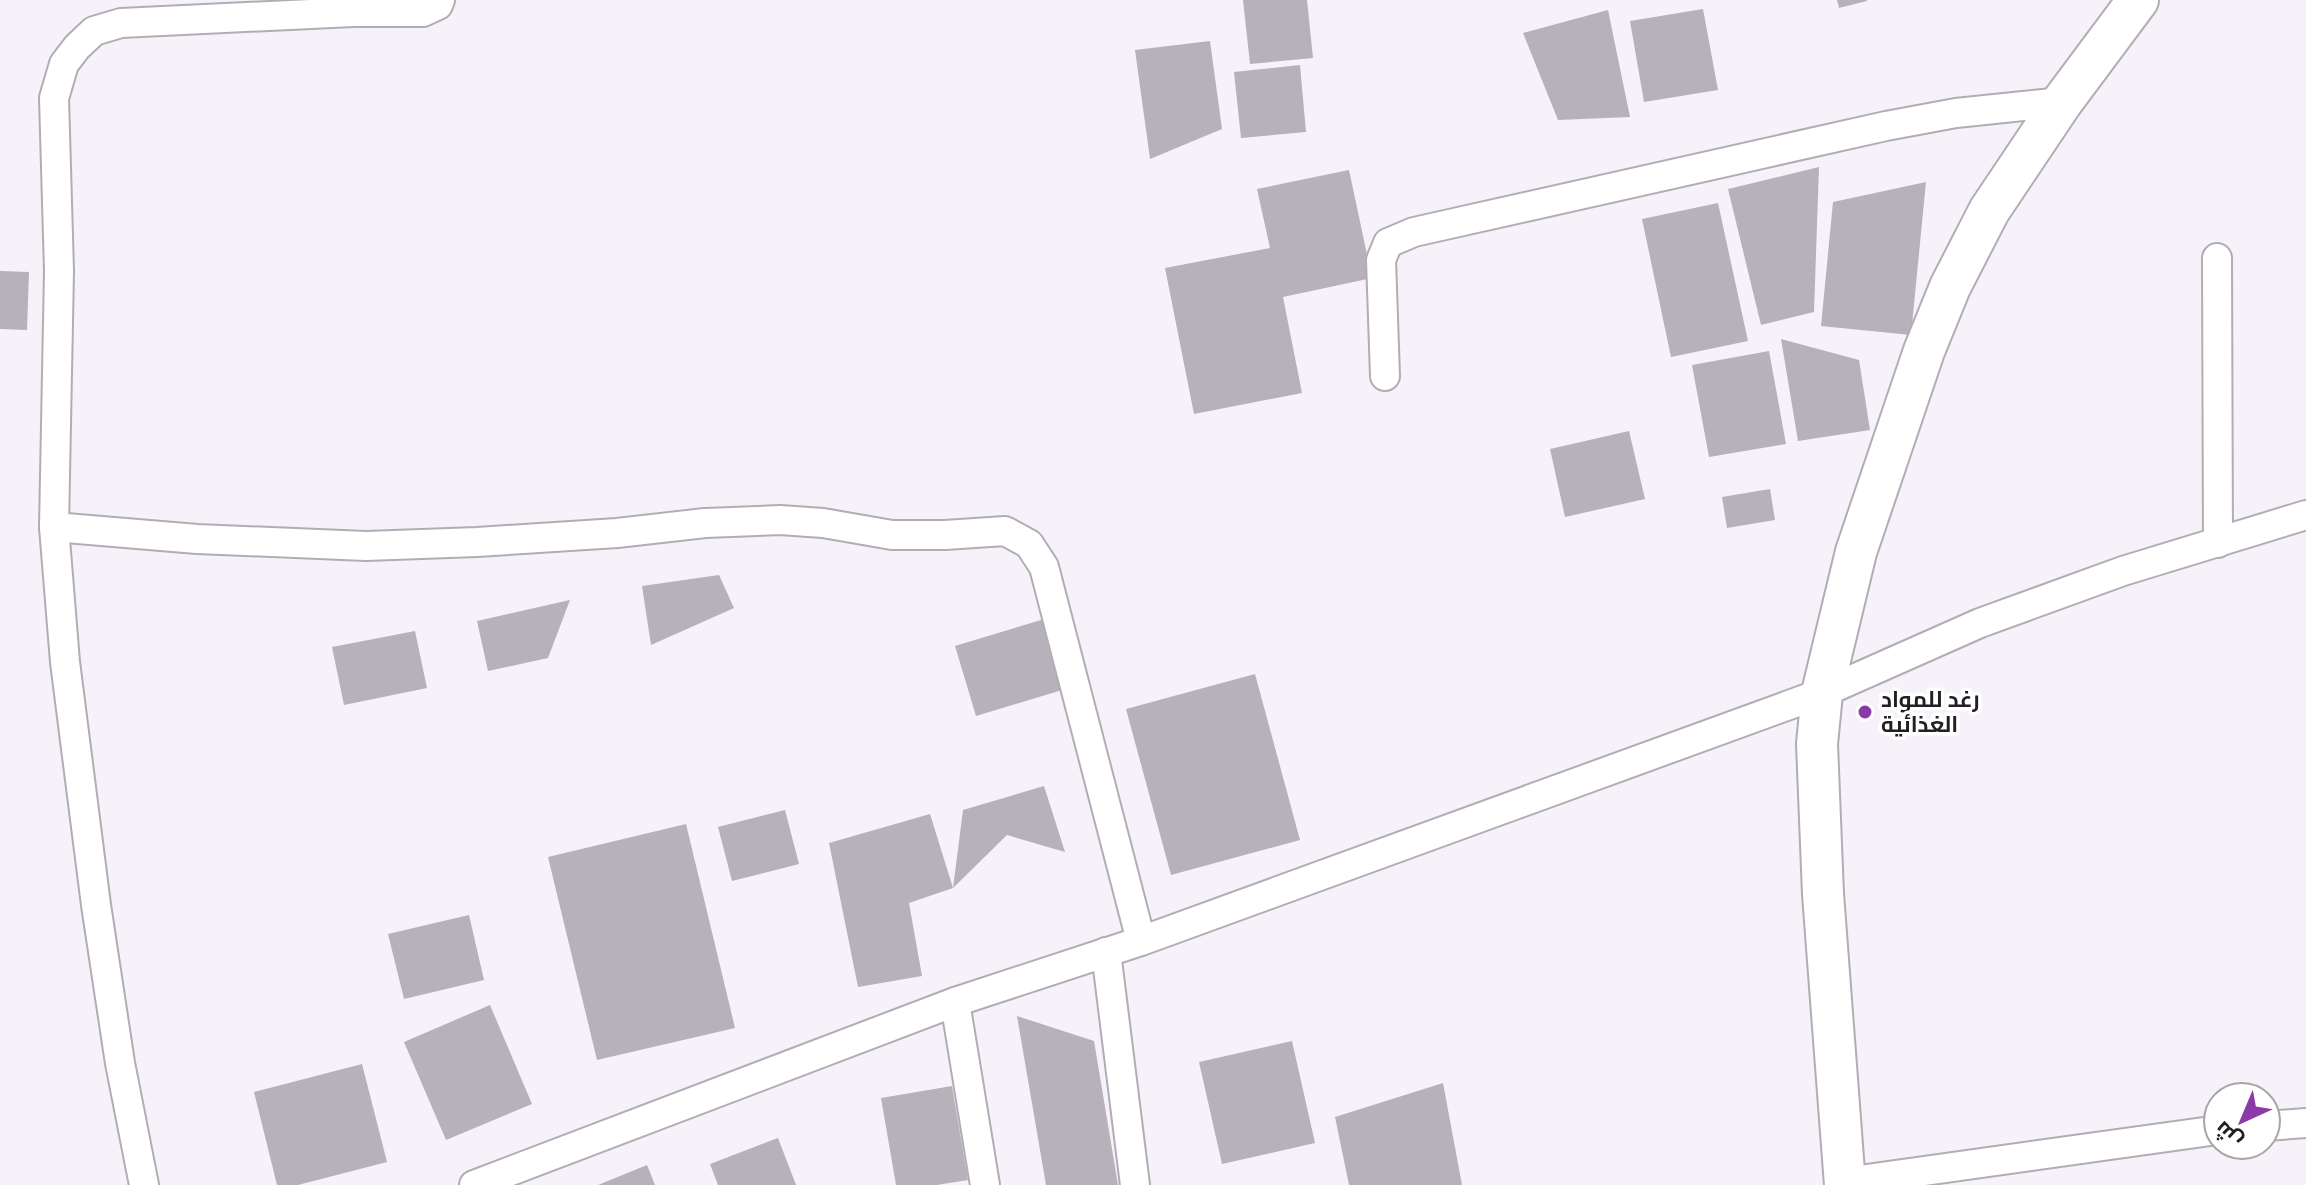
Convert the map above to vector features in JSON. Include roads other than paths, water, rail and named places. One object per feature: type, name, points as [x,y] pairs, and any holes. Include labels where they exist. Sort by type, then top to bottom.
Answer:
[{"type":"street","points":[[144,1185],[120,1063],[96,905],[65,662],[54,527],[59,271],[54,98],[64,64],[77,47],[94,31],[121,23],[353,12],[423,12],[438,5],[440,0]]},
{"type":"street","points":[[2138,0],[2062,102],[1989,211],[1945,300],[1886,458],[1856,552],[1822,693],[1817,744],[1823,894],[1845,1183],[2202,1132]]},
{"type":"street","points":[[1385,376],[1381,260],[1388,243],[1414,232],[1886,126],[1956,113],[2062,102]]},
{"type":"street","points":[[2217,258],[2218,543]]},
{"type":"street","points":[[474,1185],[955,1002],[1141,941],[1822,693],[1980,623],[2123,571],[2306,515]]},
{"type":"street","points":[[54,527],[197,539],[366,546],[477,542],[617,533],[705,523],[780,520],[823,523],[892,535],[1005,531],[1029,544],[1044,567],[1141,941]]},
{"type":"street","points":[[1106,952],[1135,1185]]},
{"type":"street","points":[[955,1002],[985,1185]]},
{"type":"street","points":[[2282,1125],[2306,1123]]},
{"type":"place","name":"رغد للمواد الغذائية","points":[[1865,712]]}]
